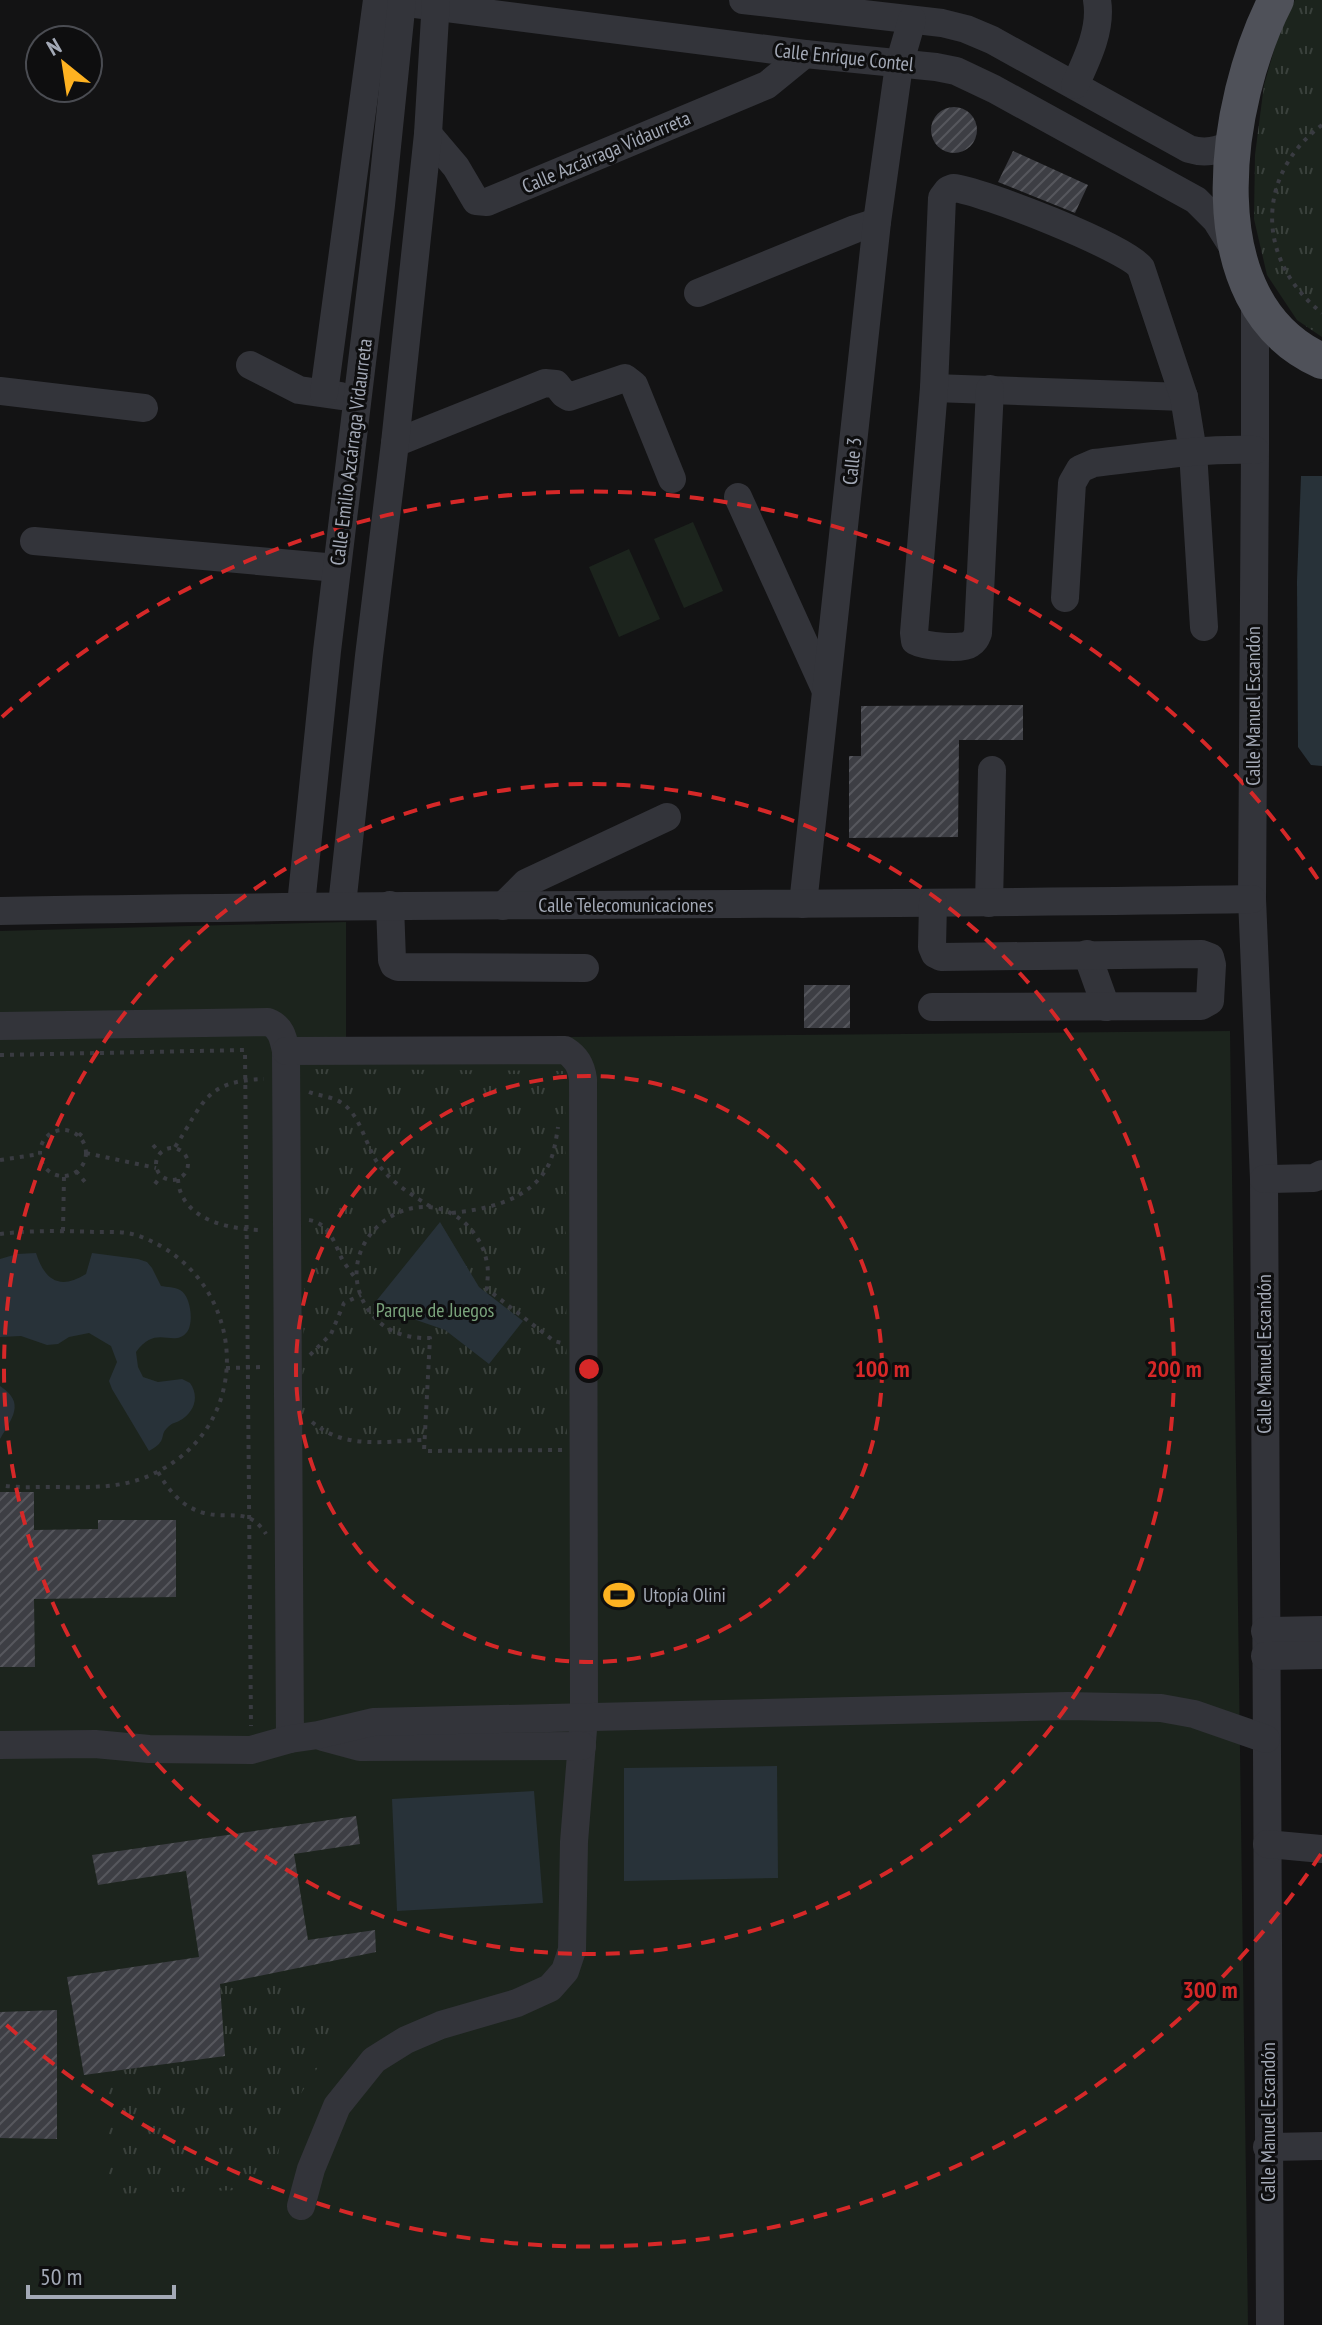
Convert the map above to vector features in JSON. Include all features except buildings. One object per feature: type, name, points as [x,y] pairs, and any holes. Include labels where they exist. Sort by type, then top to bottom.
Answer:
[{"type":"main road","points":[[1276,0],[1249,69],[1233,143],[1231,215],[1241,263],[1255,296],[1277,328],[1315,358]]},
{"type":"street","points":[[743,0],[942,23],[966,29],[992,40],[1198,152],[1215,151],[1233,143]]},
{"type":"street","points":[[1075,85],[1100,16],[1097,0]]},
{"type":"street","points":[[324,393],[346,219],[391,1]]},
{"type":"street","name":"Calle Enrique Contel","points":[[391,1],[436,3],[805,54],[956,71],[1196,200],[1226,233],[1241,263]]},
{"type":"street","name":"Calle Emilio Azcárraga Vidaurreta","points":[[301,905],[327,651],[381,205],[391,1]]},
{"type":"street","name":"Calle Emilio Azcárraga Vidaurreta","points":[[342,905],[428,134],[436,3]]},
{"type":"street","name":"Calle 3","points":[[803,904],[877,222],[899,65],[912,20]]},
{"type":"street","name":"Calle Azcárraga Vidaurreta","points":[[428,134],[456,167],[476,201],[487,202],[767,85],[805,54]]},
{"type":"street","points":[[990,389],[978,633],[973,642],[965,647],[922,645],[915,641],[934,388],[942,198],[948,190],[958,188],[1066,227],[1139,264],[1184,397],[1193,452],[1204,627]]},
{"type":"street","points":[[346,219],[381,205]]},
{"type":"street","points":[[698,293],[877,222]]},
{"type":"street","name":"Calle Manuel Escandón","points":[[1255,296],[1252,899],[1264,1179],[1270,2325]]},
{"type":"street","points":[[364,349],[404,353]]},
{"type":"street","points":[[1254,382],[1260,368],[1275,358],[1315,358]]},
{"type":"street","points":[[250,365],[299,390],[358,397]]},
{"type":"street","points":[[395,443],[545,383],[556,384],[569,397],[625,378],[634,385],[672,479]]},
{"type":"street","points":[[934,388],[1184,397]]},
{"type":"street","points":[[0,391],[144,408]]},
{"type":"street","points":[[1065,598],[1072,483],[1080,469],[1094,463],[1193,452],[1255,450]]},
{"type":"street","points":[[738,497],[827,692]]},
{"type":"street","points":[[34,541],[337,568]]},
{"type":"street","points":[[327,651],[369,656]]},
{"type":"street","points":[[989,903],[992,770]]},
{"type":"street","points":[[503,906],[526,883],[667,817]]},
{"type":"street","name":"Calle Telecomunicaciones","points":[[0,911],[301,905],[1252,899]]},
{"type":"street","points":[[932,1007],[1204,1005],[1210,998],[1212,961],[1202,954],[941,957],[935,954],[932,947],[933,903]]},
{"type":"street","points":[[390,905],[392,960],[398,967],[585,968]]},
{"type":"street","points":[[1087,954],[1106,1007]]},
{"type":"street","points":[[0,1026],[268,1022],[277,1025],[282,1035],[286,1073],[290,1739]]},
{"type":"street","points":[[286,1073],[565,1050],[573,1055],[582,1071],[583,1123],[584,1717],[574,1842],[572,1950],[565,1971],[550,1988],[517,2003],[429,2030],[374,2060],[337,2106],[311,2169],[301,2206]]},
{"type":"street","points":[[1264,1179],[1314,1178],[1322,1174]]},
{"type":"street","points":[[1265,1644],[1322,1630]]},
{"type":"street","points":[[1265,1644],[1322,1655]]},
{"type":"street","points":[[0,1745],[95,1744],[149,1749],[251,1750],[373,1722],[1123,1706],[1194,1714],[1266,1739]]},
{"type":"street","points":[[318,1735],[360,1747],[582,1746]]},
{"type":"street","points":[[1267,1844],[1322,1849]]},
{"type":"street","points":[[1267,2147],[1322,2146]]},
{"type":"path","points":[[1322,125],[1298,147],[1287,163],[1274,198],[1272,217],[1277,254],[1284,271],[1307,301],[1322,313]]},
{"type":"path","points":[[0,1055],[245,1050],[251,1750]]},
{"type":"path","points":[[175,1147],[204,1099],[213,1091],[228,1084],[286,1073],[347,1106],[383,1170],[399,1185],[434,1208],[464,1222],[484,1249],[488,1265],[487,1289],[554,1341],[584,1347]]},
{"type":"path","points":[[181,1117],[190,1123]]},
{"type":"path","points":[[450,1213],[492,1208],[530,1187],[548,1166],[558,1124],[583,1123]]},
{"type":"path","points":[[79,1136],[85,1129]]},
{"type":"path","points":[[68,1130],[79,1136],[86,1153],[85,1162],[76,1171],[64,1176],[50,1171],[42,1163],[42,1144],[48,1136],[68,1130]]},
{"type":"path","points":[[153,1145],[160,1153]]},
{"type":"path","points":[[175,1147],[183,1151],[189,1166],[185,1174],[169,1180],[161,1176],[156,1168],[160,1153],[175,1147]]},
{"type":"path","points":[[86,1153],[156,1168]]},
{"type":"path","points":[[0,1160],[40,1154]]},
{"type":"path","points":[[44,1180],[50,1171]]},
{"type":"path","points":[[76,1171],[85,1182]]},
{"type":"path","points":[[63,1231],[64,1176]]},
{"type":"path","points":[[155,1184],[161,1176]]},
{"type":"path","points":[[178,1179],[178,1186],[193,1210],[231,1228],[247,1230],[319,1221],[357,1280]]},
{"type":"path","points":[[434,1208],[403,1210],[377,1225],[367,1237],[357,1265],[361,1295],[377,1321],[403,1335],[430,1338],[424,1451],[584,1449]]},
{"type":"path","points":[[0,1234],[63,1231],[127,1233],[151,1242],[176,1258],[204,1287],[223,1321],[226,1336],[222,1398],[202,1435],[181,1457],[158,1472],[121,1485],[101,1488],[0,1485]]},
{"type":"path","points":[[226,1368],[287,1367],[314,1352],[331,1334],[344,1303],[361,1295]]},
{"type":"path","points":[[309,1419],[330,1435],[341,1439],[424,1440]]},
{"type":"path","points":[[158,1472],[176,1498],[191,1508],[215,1515],[250,1517],[259,1522],[273,1546],[289,1547]]},
{"type":"green space","points":[[1295,0],[1322,0],[1322,337],[1297,320],[1267,275],[1254,219],[1255,155],[1264,85],[1279,33]]},
{"type":"green space","points":[[693,522],[723,591],[684,608],[654,539]]},
{"type":"green space","points":[[629,549],[660,619],[619,637],[589,567]]},
{"type":"green space","name":"Utopía Olini","points":[[346,922],[346,1039],[1230,1031],[1248,2325],[0,2325],[0,931]]},
{"type":"green space","name":"Parque de Juegos","points":[[309,1069],[565,1071],[567,1441],[301,1444]]},
{"type":"green space","points":[[289,1970],[339,2035],[296,2101],[280,2144],[272,2189],[109,2194],[109,2072],[225,2056],[220,1984]]},
{"type":"shaded area","points":[[1301,476],[1322,476],[1322,766],[1311,765],[1298,747],[1297,581]]},
{"type":"shaded area","points":[[440,1222],[479,1287],[523,1321],[489,1364],[445,1330],[373,1305]]},
{"type":"shaded area","points":[[36,1253],[49,1276],[61,1282],[86,1274],[92,1253],[138,1259],[147,1262],[161,1286],[178,1289],[187,1298],[191,1316],[187,1332],[182,1337],[151,1339],[136,1352],[143,1377],[158,1382],[182,1379],[190,1383],[195,1394],[188,1414],[168,1427],[159,1444],[149,1451],[109,1381],[117,1362],[111,1346],[89,1333],[47,1345],[21,1336],[0,1337],[0,1259]]},
{"type":"shaded area","points":[[0,1386],[13,1398],[15,1405],[0,1439]]},
{"type":"shaded area","points":[[777,1766],[778,1878],[624,1881],[624,1768]]},
{"type":"shaded area","points":[[534,1791],[543,1903],[397,1911],[392,1799]]},
{"type":"place","name":"Utopía Olini","points":[[619,1595]]}]
